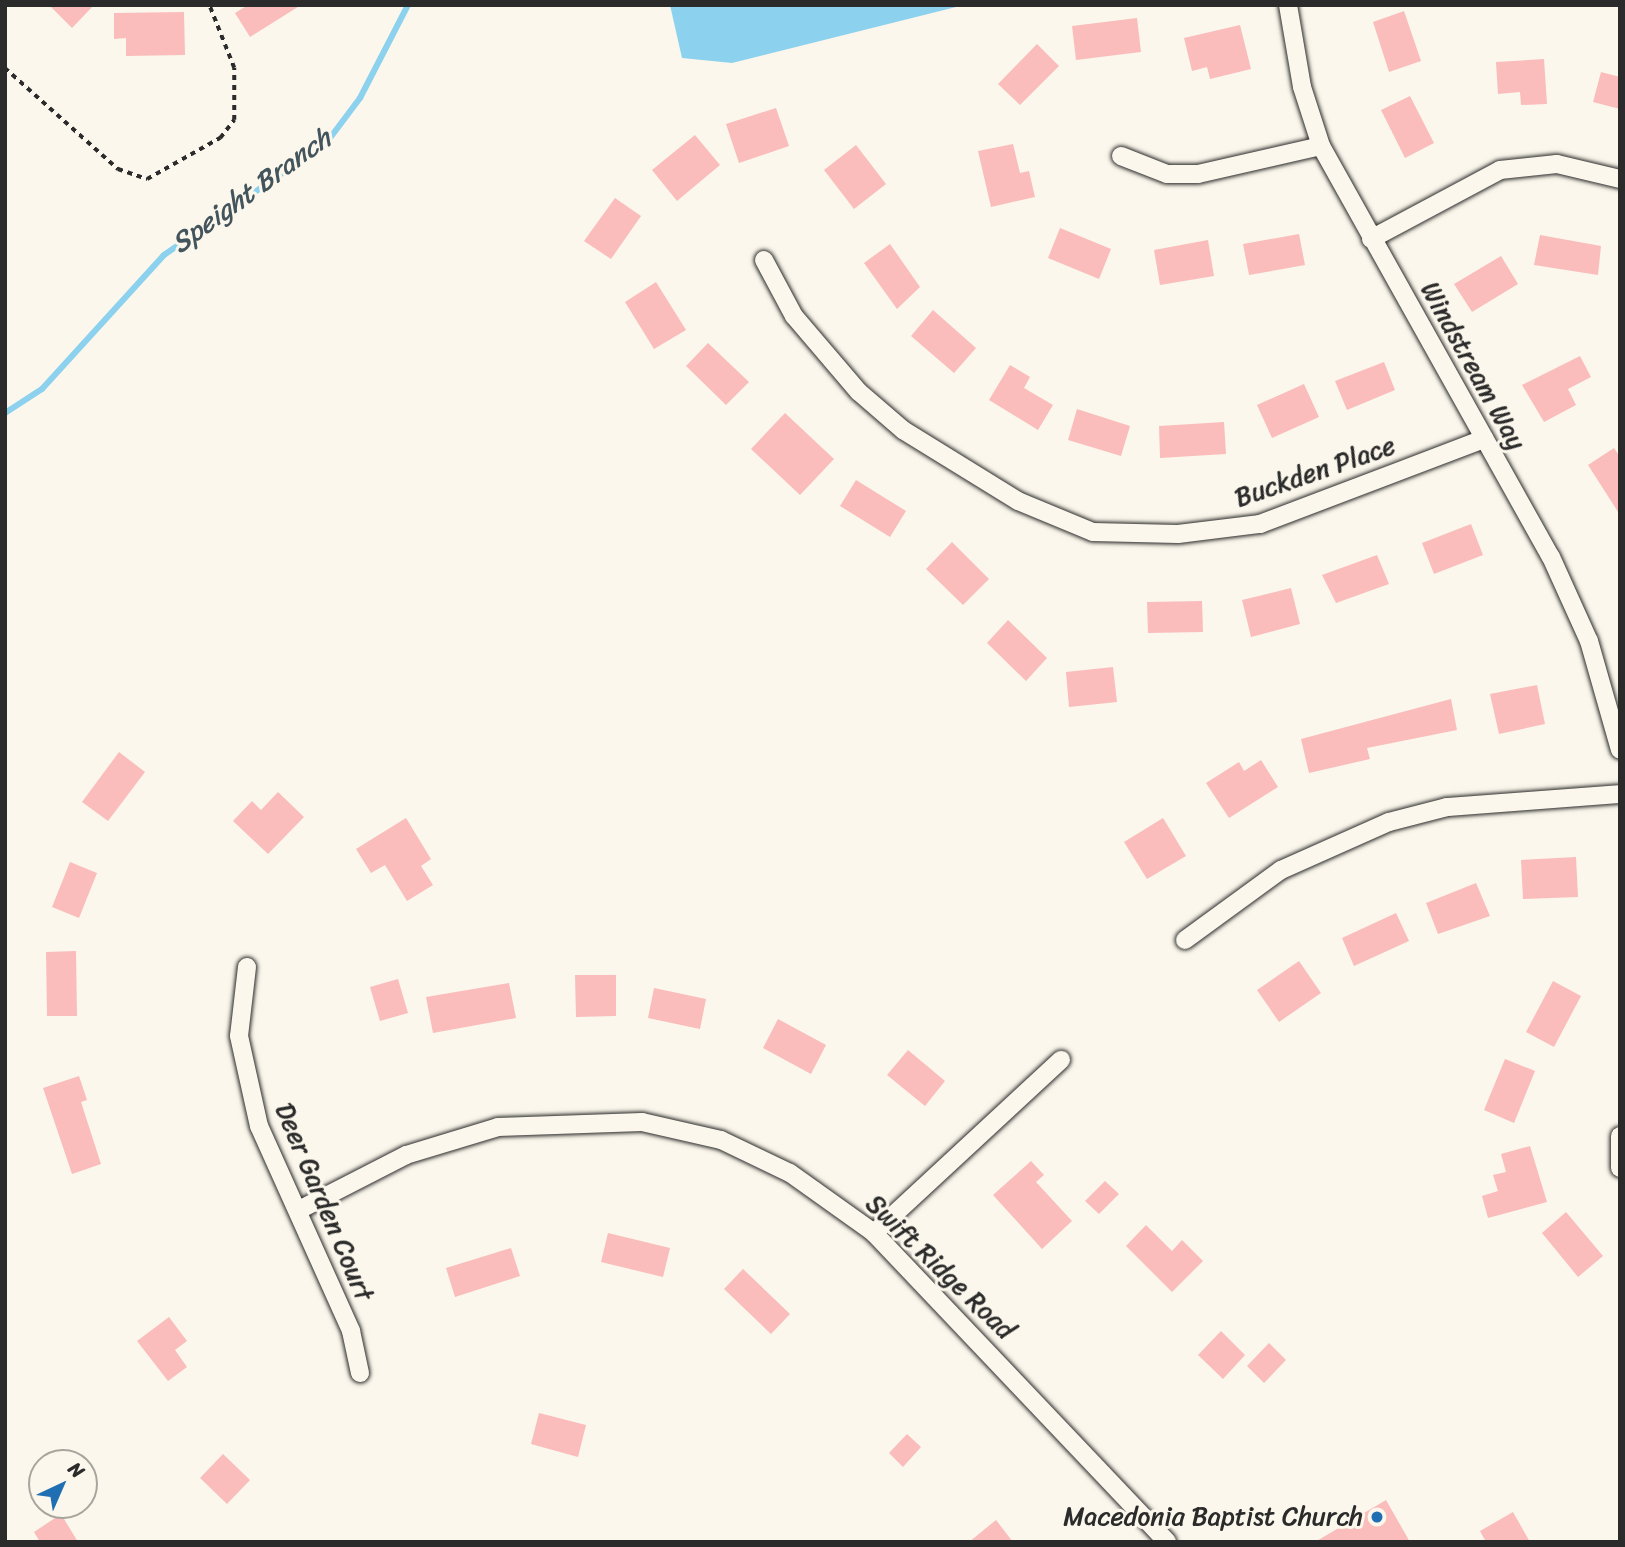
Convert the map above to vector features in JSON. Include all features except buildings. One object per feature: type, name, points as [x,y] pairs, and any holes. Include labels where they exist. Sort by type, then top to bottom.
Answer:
[{"type":"street","name":"Windstream Way","points":[[1288,5],[1301,87],[1321,146],[1572,600],[1603,678],[1620,750]]},
{"type":"street","points":[[1121,156],[1167,174],[1198,174],[1321,146]]},
{"type":"street","points":[[1371,239],[1500,170],[1557,164],[1620,179]]},
{"type":"street","name":"Buckden Place","points":[[764,260],[794,316],[859,391],[903,430],[1018,501],[1093,532],[1178,534],[1260,524],[1484,439]]},
{"type":"street","points":[[1185,940],[1281,870],[1378,826],[1447,807],[1620,794]]},
{"type":"street","name":"Deer Garden Court","points":[[247,967],[239,1036],[247,1083],[259,1126],[299,1210],[351,1331],[360,1373]]},
{"type":"street","points":[[874,1233],[1060,1060]]},
{"type":"street","name":"Swift Ridge Road","points":[[299,1210],[454,1137],[552,1121],[642,1122],[756,1155],[874,1233],[1167,1542]]},
{"type":"street","points":[[1620,1136],[1620,1168]]},
{"type":"path","points":[[5,68],[118,169],[147,179],[220,138],[234,120],[234,68],[209,5]]},
{"type":"water","points":[[670,5],[964,5],[732,63],[682,58]]},
{"type":"waterway","name":"Speight Branch","points":[[5,413],[42,389],[164,255],[327,142],[360,98],[408,5]]},
{"type":"place","name":"Macedonia Baptist Church","points":[[1377,1517]]}]
